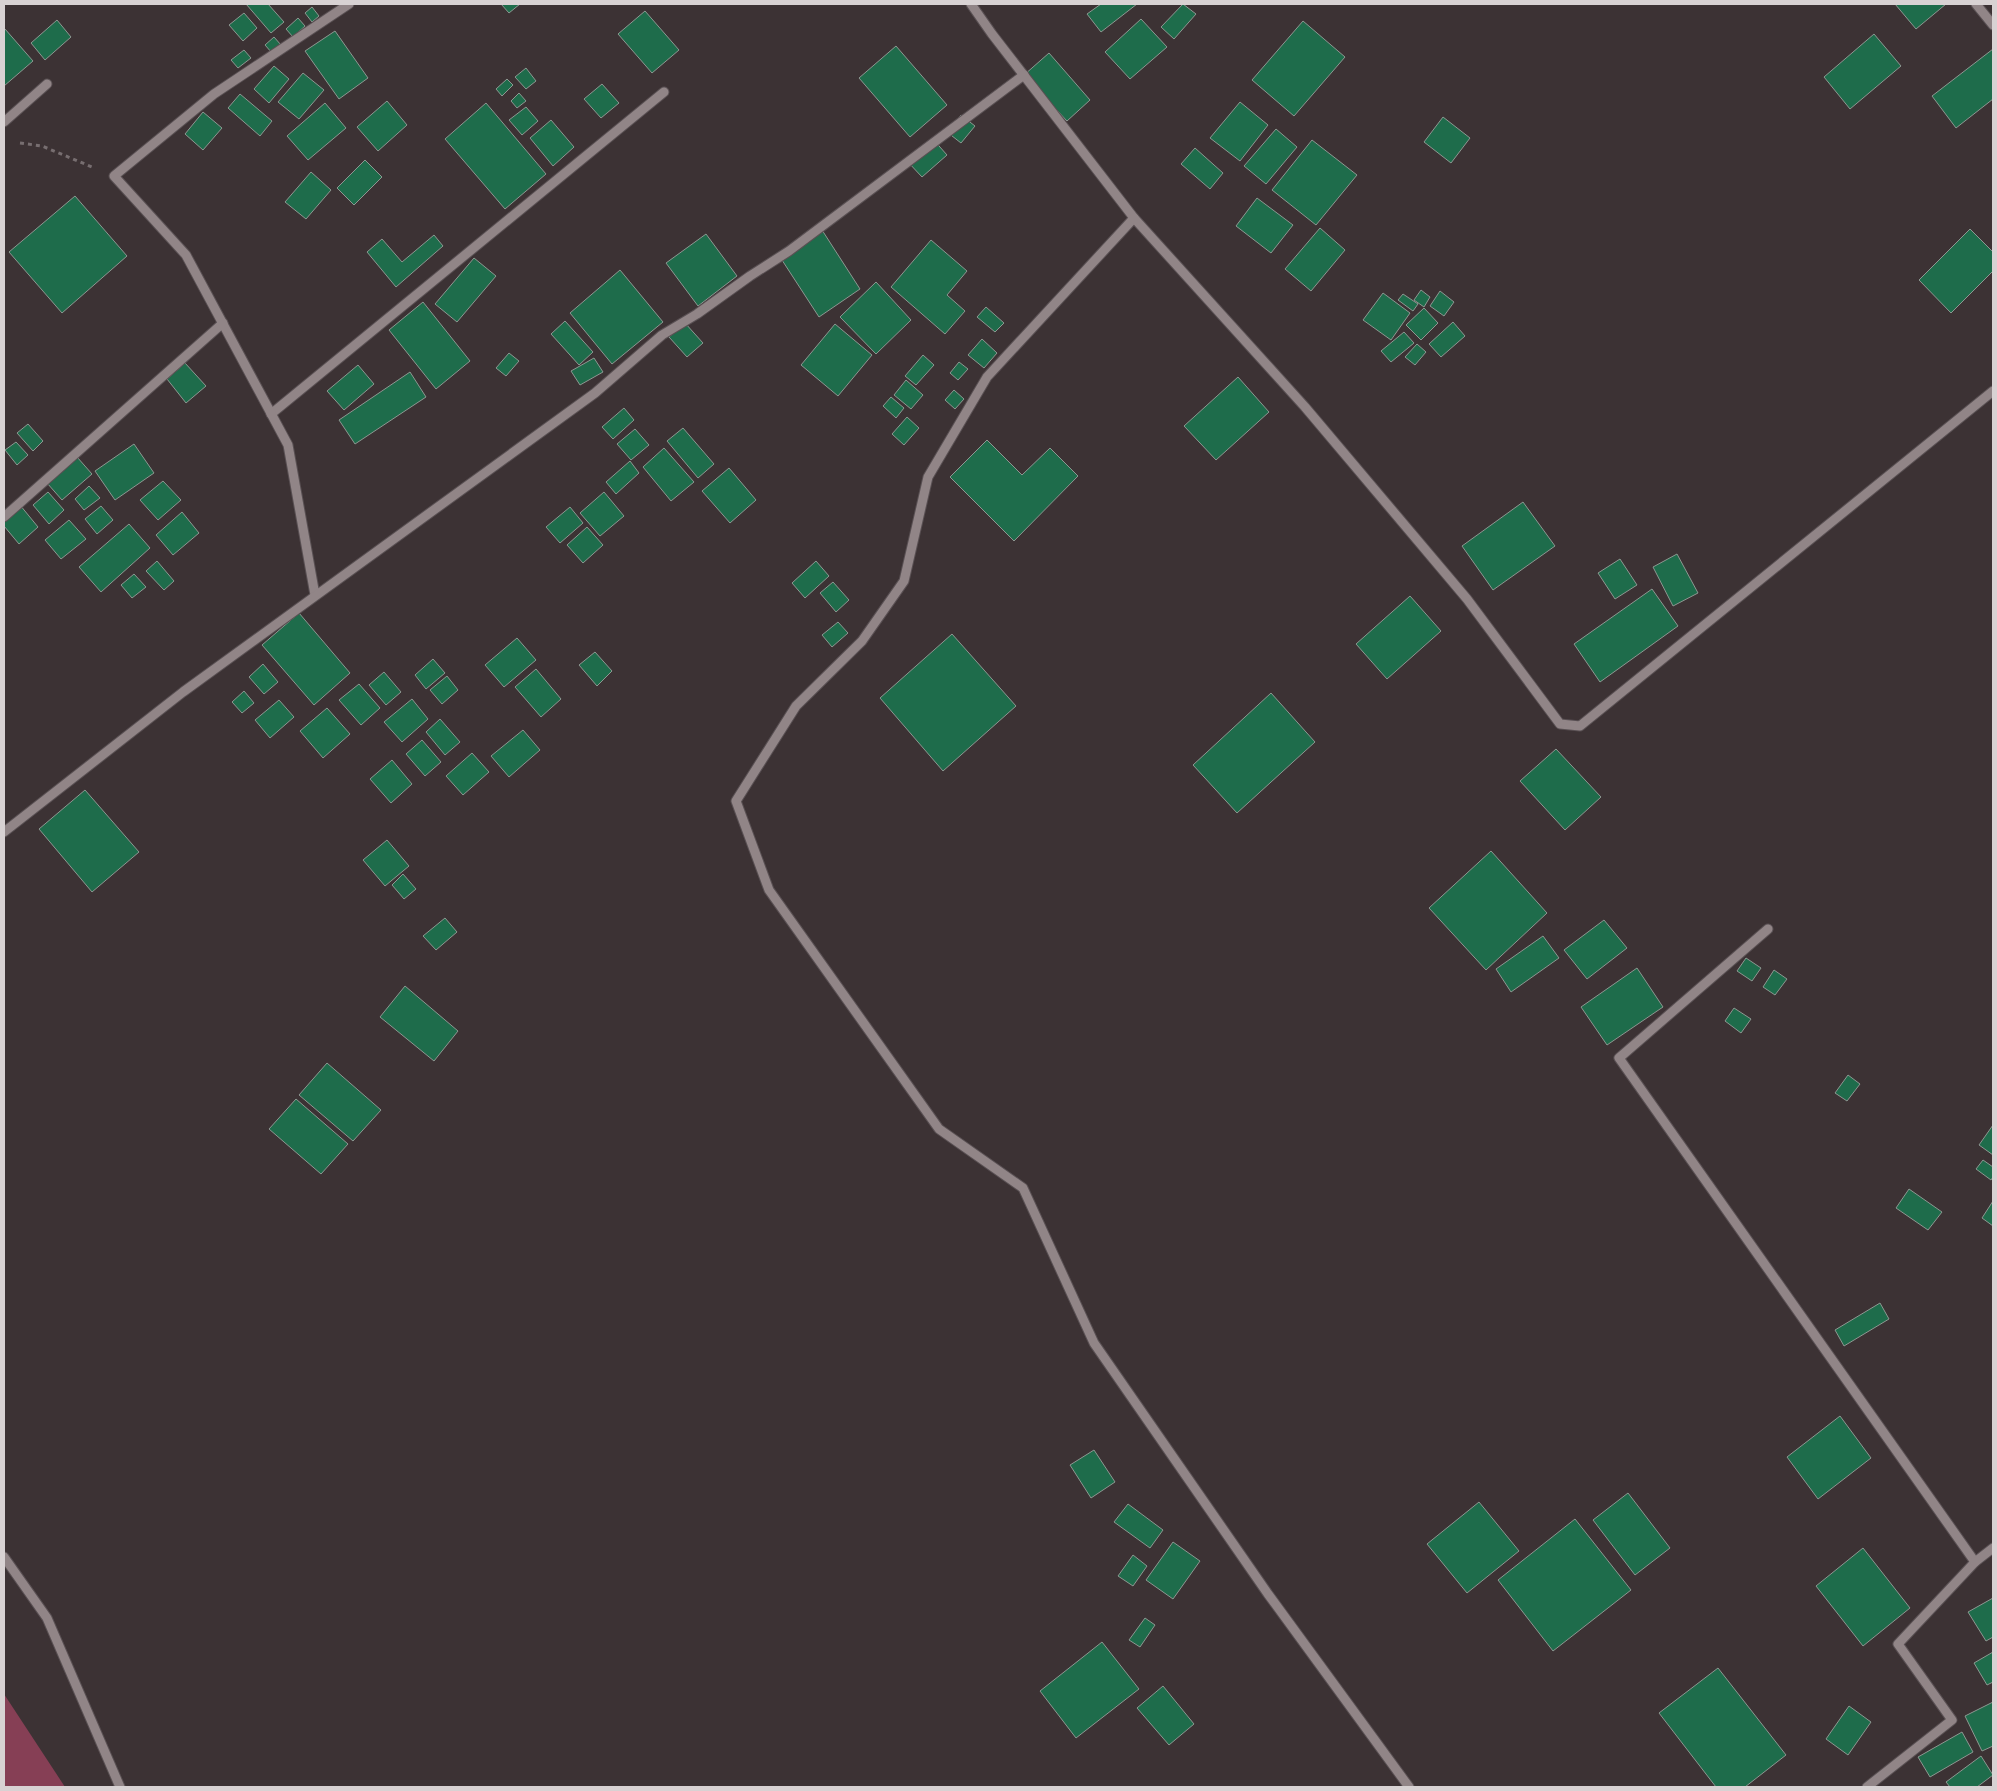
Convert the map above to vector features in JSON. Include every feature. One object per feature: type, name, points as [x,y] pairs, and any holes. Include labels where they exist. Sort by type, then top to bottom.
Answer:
[{"type":"street","points":[[315,595],[288,445],[186,255],[114,176],[214,94],[349,4]]},
{"type":"street","points":[[971,4],[1134,218],[1312,414],[1467,600],[1560,724],[1580,726],[1993,391]]},
{"type":"street","points":[[1976,4],[1993,25]]},
{"type":"street","points":[[4,832],[184,692],[595,392],[662,335],[697,314],[789,251],[1024,75]]},
{"type":"street","points":[[4,122],[47,84]]},
{"type":"street","points":[[272,414],[664,92]]},
{"type":"street","points":[[1134,218],[987,377],[928,477],[904,582],[862,641],[796,706],[736,801],[769,890],[939,1129],[1023,1188],[1094,1343],[1268,1594],[1409,1787]]},
{"type":"street","points":[[4,517],[223,323]]},
{"type":"street","points":[[1768,929],[1619,1058],[1975,1562]]},
{"type":"street","points":[[1867,1787],[1952,1720],[1898,1644],[1975,1562],[1993,1548]]},
{"type":"street","points":[[4,1557],[47,1618],[120,1787]]},
{"type":"path","points":[[13,141],[42,146],[114,176]]},
{"type":"shaded area","points":[[4,1694],[65,1787],[4,1787]]},
{"type":"building","points":[[246,4],[268,4],[284,22],[271,33]]},
{"type":"building","points":[[501,4],[520,4],[509,13]]},
{"type":"building","points":[[1101,4],[1137,4],[1101,32],[1087,14]]},
{"type":"building","points":[[1183,4],[1196,14],[1174,39],[1161,27]]},
{"type":"building","points":[[1895,4],[1946,4],[1916,29]]},
{"type":"building","points":[[312,7],[319,16],[312,22],[305,13]]},
{"type":"building","points":[[645,11],[679,50],[652,73],[618,34]]},
{"type":"building","points":[[244,13],[257,28],[243,41],[229,25]]},
{"type":"building","points":[[298,18],[305,26],[293,37],[286,29]]},
{"type":"building","points":[[1141,19],[1167,47],[1130,79],[1105,52]]},
{"type":"building","points":[[57,20],[71,37],[45,60],[31,43]]},
{"type":"building","points":[[1303,21],[1345,57],[1294,116],[1252,80]]},
{"type":"building","points":[[4,30],[33,61],[4,86]]},
{"type":"building","points":[[335,31],[368,78],[339,99],[305,51]]},
{"type":"building","points":[[1874,34],[1901,66],[1850,109],[1824,77]]},
{"type":"building","points":[[274,37],[281,45],[272,53],[265,45]]},
{"type":"building","points":[[896,46],[947,105],[910,137],[859,78]]},
{"type":"building","points":[[1993,49],[1993,99],[1956,128],[1932,96]]},
{"type":"building","points":[[244,50],[251,58],[238,68],[231,60]]},
{"type":"building","points":[[1049,53],[1090,100],[1067,121],[1024,75]]},
{"type":"building","points":[[274,66],[289,79],[269,103],[254,89]]},
{"type":"building","points":[[526,68],[536,81],[526,89],[515,77]]},
{"type":"building","points":[[303,73],[324,90],[299,119],[278,102]]},
{"type":"building","points":[[507,79],[513,85],[502,96],[496,89]]},
{"type":"building","points":[[602,84],[619,103],[601,118],[584,99]]},
{"type":"building","points":[[519,93],[526,101],[517,108],[511,101]]},
{"type":"building","points":[[240,94],[272,121],[260,136],[228,108]]},
{"type":"building","points":[[387,101],[407,125],[378,151],[357,127]]},
{"type":"building","points":[[1240,102],[1268,125],[1240,161],[1210,138]]},
{"type":"building","points":[[325,103],[346,128],[308,160],[287,136]]},
{"type":"building","points":[[486,103],[546,174],[505,209],[445,139]]},
{"type":"building","points":[[526,107],[538,121],[522,135],[509,120]]},
{"type":"building","points":[[203,112],[222,128],[203,150],[185,134]]},
{"type":"building","points":[[961,115],[975,126],[961,143],[947,132]]},
{"type":"building","points":[[1443,117],[1470,138],[1451,163],[1424,142]]},
{"type":"building","points":[[551,120],[574,147],[553,166],[530,138]]},
{"type":"building","points":[[1276,129],[1297,147],[1266,184],[1244,166]]},
{"type":"building","points":[[932,138],[947,155],[922,177],[907,161]]},
{"type":"building","points":[[1312,140],[1357,175],[1316,225],[1272,190]]},
{"type":"building","points":[[1195,148],[1223,173],[1210,189],[1181,164]]},
{"type":"building","points":[[365,160],[382,177],[354,205],[337,188]]},
{"type":"building","points":[[311,172],[331,190],[306,219],[285,202]]},
{"type":"building","points":[[75,196],[127,256],[62,313],[9,252]]},
{"type":"building","points":[[1257,198],[1293,225],[1271,253],[1236,226]]},
{"type":"building","points":[[1320,228],[1345,250],[1311,291],[1285,269]]},
{"type":"building","points":[[1970,229],[1993,252],[1993,271],[1951,313],[1919,280]]},
{"type":"building","points":[[822,230],[860,289],[819,317],[780,257]]},
{"type":"building","points":[[706,234],[737,276],[698,306],[666,263]]},
{"type":"building","points":[[434,235],[443,246],[396,287],[367,252],[382,239],[402,262]]},
{"type":"building","points":[[931,240],[967,271],[947,295],[965,311],[945,334],[891,287]]},
{"type":"building","points":[[474,258],[496,276],[457,322],[435,304]]},
{"type":"building","points":[[620,270],[663,322],[612,364],[570,313]]},
{"type":"building","points":[[876,282],[911,320],[876,354],[840,317]]},
{"type":"building","points":[[1421,290],[1430,297],[1424,307],[1414,300]]},
{"type":"building","points":[[1440,291],[1454,302],[1444,316],[1430,306]]},
{"type":"building","points":[[1383,293],[1410,313],[1391,340],[1363,320]]},
{"type":"building","points":[[1403,294],[1418,304],[1413,311],[1398,300]]},
{"type":"building","points":[[423,302],[470,361],[436,389],[389,330]]},
{"type":"building","points":[[986,307],[1004,323],[995,332],[977,317]]},
{"type":"building","points":[[1424,308],[1438,323],[1421,340],[1406,325]]},
{"type":"building","points":[[565,321],[593,352],[579,365],[551,334]]},
{"type":"building","points":[[1453,322],[1465,336],[1441,357],[1429,344]]},
{"type":"building","points":[[685,323],[703,343],[687,357],[669,337]]},
{"type":"building","points":[[835,324],[872,355],[838,396],[801,365]]},
{"type":"building","points":[[1404,332],[1414,343],[1391,362],[1381,351]]},
{"type":"building","points":[[982,339],[997,353],[984,368],[968,355]]},
{"type":"building","points":[[1417,344],[1426,352],[1415,365],[1405,357]]},
{"type":"building","points":[[509,353],[519,361],[506,376],[496,368]]},
{"type":"building","points":[[923,355],[934,365],[916,385],[905,376]]},
{"type":"building","points":[[594,358],[603,372],[580,385],[571,371]]},
{"type":"building","points":[[959,362],[968,369],[958,380],[950,373]]},
{"type":"building","points":[[185,363],[206,386],[186,403],[167,379]]},
{"type":"building","points":[[358,365],[374,384],[344,410],[327,391]]},
{"type":"building","points":[[410,372],[426,397],[355,444],[339,420]]},
{"type":"building","points":[[1238,377],[1269,412],[1216,460],[1184,426]]},
{"type":"building","points":[[906,380],[923,395],[911,409],[894,395]]},
{"type":"building","points":[[954,390],[964,399],[955,409],[945,400]]},
{"type":"building","points":[[891,397],[904,408],[896,418],[883,406]]},
{"type":"building","points":[[624,408],[634,420],[613,439],[602,427]]},
{"type":"building","points":[[907,417],[919,428],[904,445],[892,434]]},
{"type":"building","points":[[28,424],[43,441],[33,451],[17,433]]},
{"type":"building","points":[[683,428],[714,464],[698,478],[667,441]]},
{"type":"building","points":[[635,429],[649,445],[631,460],[617,444]]},
{"type":"building","points":[[987,440],[1022,475],[1050,448],[1078,476],[1014,541],[950,477]]},
{"type":"building","points":[[16,442],[28,455],[17,465],[5,450]]},
{"type":"building","points":[[134,444],[154,473],[115,500],[95,471]]},
{"type":"building","points":[[664,448],[694,482],[671,501],[643,467]]},
{"type":"building","points":[[77,457],[92,474],[62,500],[47,483]]},
{"type":"building","points":[[630,461],[639,473],[616,494],[606,482]]},
{"type":"building","points":[[729,468],[756,500],[730,523],[702,491]]},
{"type":"building","points":[[163,481],[181,500],[158,520],[140,500]]},
{"type":"building","points":[[89,486],[100,498],[84,510],[75,499]]},
{"type":"building","points":[[48,492],[64,510],[49,524],[33,505]]},
{"type":"building","points":[[604,492],[624,516],[600,536],[580,513]]},
{"type":"building","points":[[1523,502],[1555,546],[1493,590],[1462,546]]},
{"type":"building","points":[[20,505],[38,527],[19,544],[4,526],[4,518]]},
{"type":"building","points":[[101,506],[113,520],[97,534],[85,519]]},
{"type":"building","points":[[570,507],[583,523],[560,543],[546,527]]},
{"type":"building","points":[[182,512],[199,533],[173,555],[156,535]]},
{"type":"building","points":[[69,520],[86,539],[61,559],[45,540]]},
{"type":"building","points":[[129,524],[150,548],[101,592],[79,567]]},
{"type":"building","points":[[587,527],[603,545],[583,563],[567,545]]},
{"type":"building","points":[[1677,554],[1698,593],[1673,606],[1653,567]]},
{"type":"building","points":[[1620,559],[1637,585],[1615,599],[1598,573]]},
{"type":"building","points":[[157,561],[174,581],[164,590],[146,571]]},
{"type":"building","points":[[816,561],[829,576],[805,598],[792,583]]},
{"type":"building","points":[[134,574],[146,587],[132,598],[121,585]]},
{"type":"building","points":[[833,582],[849,600],[836,612],[820,593]]},
{"type":"building","points":[[1652,589],[1678,626],[1600,682],[1574,644]]},
{"type":"building","points":[[1410,596],[1441,631],[1387,679],[1356,644]]},
{"type":"building","points":[[299,613],[350,673],[314,705],[262,645]]},
{"type":"building","points":[[838,622],[848,633],[832,647],[822,635]]},
{"type":"building","points":[[952,634],[1016,706],[943,771],[880,698]]},
{"type":"building","points":[[517,638],[536,660],[504,687],[485,665]]},
{"type":"building","points":[[595,652],[612,671],[597,686],[579,665]]},
{"type":"building","points":[[433,659],[445,673],[426,689],[415,675]]},
{"type":"building","points":[[263,664],[278,682],[264,694],[249,677]]},
{"type":"building","points":[[536,669],[561,699],[541,717],[515,687]]},
{"type":"building","points":[[384,672],[401,692],[386,705],[369,685]]},
{"type":"building","points":[[447,676],[458,690],[442,704],[430,690]]},
{"type":"building","points":[[359,684],[380,708],[361,725],[339,700]]},
{"type":"building","points":[[244,691],[254,703],[242,713],[232,702]]},
{"type":"building","points":[[1271,693],[1315,742],[1237,813],[1193,765]]},
{"type":"building","points":[[412,699],[428,719],[402,742],[384,722]]},
{"type":"building","points":[[279,700],[294,717],[270,738],[255,720]]},
{"type":"building","points":[[327,708],[350,734],[323,758],[300,731]]},
{"type":"building","points":[[440,719],[460,742],[445,755],[426,732]]},
{"type":"building","points":[[523,730],[540,750],[509,777],[491,756]]},
{"type":"building","points":[[422,740],[441,762],[425,776],[406,754]]},
{"type":"building","points":[[1556,749],[1601,797],[1565,830],[1520,781]]},
{"type":"building","points":[[472,753],[489,772],[463,795],[446,776]]},
{"type":"building","points":[[392,760],[412,784],[391,803],[370,779]]},
{"type":"building","points":[[85,790],[139,852],[92,892],[39,829]]},
{"type":"building","points":[[387,840],[409,866],[385,886],[363,860]]},
{"type":"building","points":[[1491,851],[1547,913],[1486,970],[1429,908]]},
{"type":"building","points":[[403,874],[416,889],[404,899],[392,885]]},
{"type":"building","points":[[445,918],[457,932],[436,950],[423,936]]},
{"type":"building","points":[[1604,920],[1627,948],[1587,979],[1564,950]]},
{"type":"building","points":[[1543,936],[1559,958],[1511,992],[1496,969]]},
{"type":"building","points":[[1746,958],[1761,968],[1752,981],[1737,971]]},
{"type":"building","points":[[1637,968],[1663,1007],[1607,1045],[1581,1007]]},
{"type":"building","points":[[1774,970],[1787,979],[1775,995],[1763,987]]},
{"type":"building","points":[[405,986],[458,1031],[434,1061],[380,1017]]},
{"type":"building","points":[[1734,1008],[1751,1019],[1741,1033],[1725,1021]]},
{"type":"building","points":[[327,1063],[381,1110],[353,1141],[299,1095]]},
{"type":"building","points":[[1848,1075],[1860,1084],[1847,1101],[1835,1093]]},
{"type":"building","points":[[296,1099],[348,1144],[321,1174],[269,1129]]},
{"type":"building","points":[[1993,1125],[1993,1155],[1979,1145]]},
{"type":"building","points":[[1983,1160],[1993,1167],[1993,1177],[1991,1180],[1976,1169]]},
{"type":"building","points":[[1909,1189],[1942,1212],[1928,1230],[1896,1208]]},
{"type":"building","points":[[1993,1201],[1993,1226],[1982,1218]]},
{"type":"building","points":[[1880,1303],[1889,1319],[1844,1346],[1835,1330]]},
{"type":"building","points":[[1840,1416],[1871,1458],[1818,1499],[1787,1457]]},
{"type":"building","points":[[1094,1450],[1115,1482],[1091,1498],[1070,1465]]},
{"type":"building","points":[[1628,1493],[1670,1548],[1635,1575],[1593,1520]]},
{"type":"building","points":[[1479,1502],[1519,1551],[1467,1593],[1427,1544]]},
{"type":"building","points":[[1128,1504],[1163,1530],[1150,1548],[1114,1522]]},
{"type":"building","points":[[1575,1519],[1631,1590],[1553,1651],[1498,1580]]},
{"type":"building","points":[[1173,1542],[1200,1561],[1173,1599],[1146,1580]]},
{"type":"building","points":[[1863,1548],[1910,1608],[1863,1646],[1816,1586]]},
{"type":"building","points":[[1133,1555],[1147,1566],[1133,1586],[1118,1576]]},
{"type":"building","points":[[1993,1598],[1993,1637],[1986,1641],[1968,1612]]},
{"type":"building","points":[[1145,1618],[1155,1625],[1140,1647],[1129,1640]]},
{"type":"building","points":[[1102,1642],[1139,1689],[1076,1738],[1040,1691]]},
{"type":"building","points":[[1993,1652],[1993,1682],[1987,1685],[1974,1663]]},
{"type":"building","points":[[1718,1668],[1786,1755],[1745,1787],[1716,1787],[1659,1713]]},
{"type":"building","points":[[1163,1686],[1194,1724],[1169,1745],[1137,1708]]},
{"type":"building","points":[[1993,1702],[1993,1746],[1982,1751],[1965,1716]]},
{"type":"building","points":[[1849,1706],[1871,1722],[1848,1755],[1826,1739]]},
{"type":"building","points":[[1962,1732],[1973,1752],[1930,1777],[1918,1757]]},
{"type":"building","points":[[1981,1756],[1993,1775],[1977,1787],[1950,1787],[1946,1782]]}]
